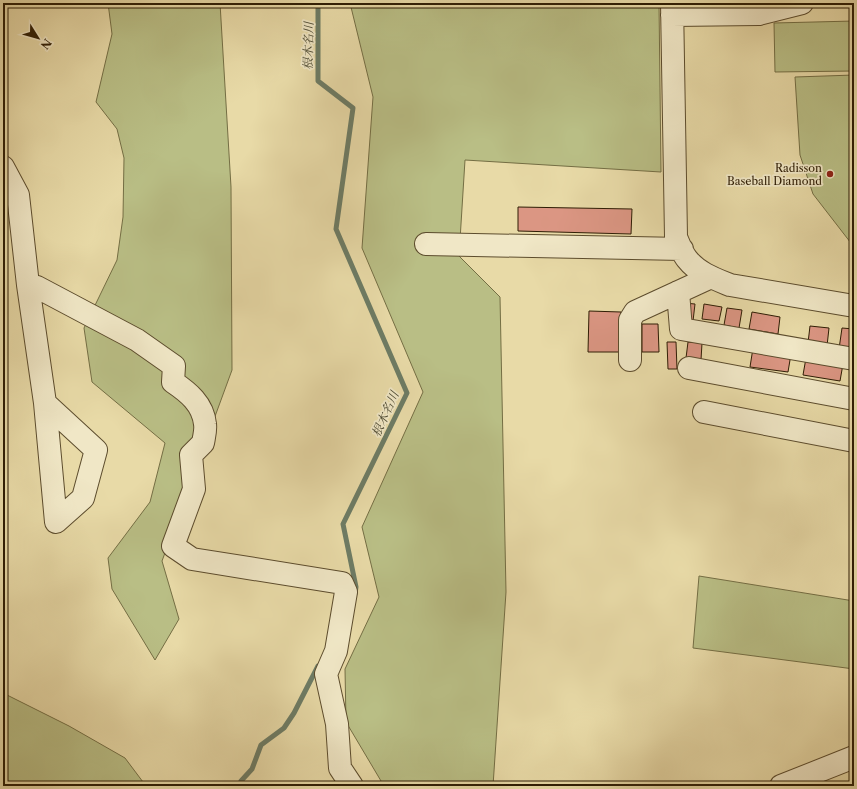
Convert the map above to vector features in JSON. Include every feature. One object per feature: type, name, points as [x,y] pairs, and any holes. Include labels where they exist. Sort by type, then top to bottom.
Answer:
[{"type":"street","points":[[802,3],[759,14],[672,9],[676,237],[687,259],[698,269],[711,277],[730,284],[854,306]]},
{"type":"street","points":[[3,167],[18,195],[28,285],[45,403],[56,522],[83,498],[96,450],[45,403]]},
{"type":"street","points":[[426,244],[682,249]]},
{"type":"street","points":[[630,360],[630,320],[635,312],[711,277]]},
{"type":"street","points":[[28,285],[37,287],[137,340],[174,366],[173,382],[190,394],[201,408],[205,424],[204,443],[191,455],[194,489],[173,546],[192,559],[342,584],[346,592],[336,651],[326,674],[337,724],[340,768],[352,786]]},
{"type":"street","points":[[678,292],[681,329],[854,359]]},
{"type":"street","points":[[689,368],[854,399]]},
{"type":"street","points":[[704,412],[854,441]]},
{"type":"street","points":[[781,786],[854,757]]},
{"type":"green space","points":[[108,3],[220,3],[231,187],[232,370],[162,561],[179,619],[155,660],[112,589],[108,558],[150,502],[165,443],[92,382],[84,328],[117,260],[123,217],[124,158],[117,129],[96,102],[112,34]]},
{"type":"green space","points":[[350,3],[659,3],[661,172],[465,160],[459,256],[500,297],[506,592],[493,786],[384,786],[346,722],[345,669],[379,597],[362,527],[423,392],[362,248],[373,97]]},
{"type":"green space","points":[[854,21],[854,71],[775,72],[774,23]]},
{"type":"green space","name":"Radisson Baseball Diamond","points":[[854,75],[854,247],[813,194],[800,155],[795,77]]},
{"type":"green space","points":[[699,576],[854,601],[854,669],[693,648]]},
{"type":"green space","points":[[3,693],[69,726],[125,758],[146,786],[3,786]]},
{"type":"building","points":[[518,207],[632,209],[631,234],[518,231]]},
{"type":"building","points":[[684,303],[695,304],[693,321],[682,320]]},
{"type":"building","points":[[704,304],[722,307],[719,321],[702,319]]},
{"type":"building","points":[[727,308],[742,310],[739,328],[724,325]]},
{"type":"building","points":[[589,311],[621,312],[620,352],[588,352]]},
{"type":"building","points":[[752,312],[780,317],[778,334],[749,329]]},
{"type":"building","points":[[642,324],[658,324],[659,352],[642,352]]},
{"type":"building","points":[[810,326],[829,328],[827,346],[808,343]]},
{"type":"building","points":[[842,328],[854,329],[854,351],[839,349]]},
{"type":"building","points":[[667,342],[676,342],[677,369],[668,369]]},
{"type":"building","points":[[688,342],[702,343],[701,360],[686,358]]},
{"type":"building","points":[[753,348],[791,354],[788,372],[750,367]]},
{"type":"building","points":[[806,358],[843,364],[840,381],[803,375]]},
{"type":"building","points":[[854,367],[854,383],[851,382]]},
{"type":"waterway","name":"根木名川","points":[[318,3],[318,81],[353,108],[336,229],[407,393],[343,524],[356,587],[355,594]]},
{"type":"waterway","name":"根木名川","points":[[243,786],[241,781],[252,769],[261,745],[284,728],[294,713],[318,666]]},
{"type":"place","name":"Radisson Baseball Diamond","points":[[830,174]]}]
